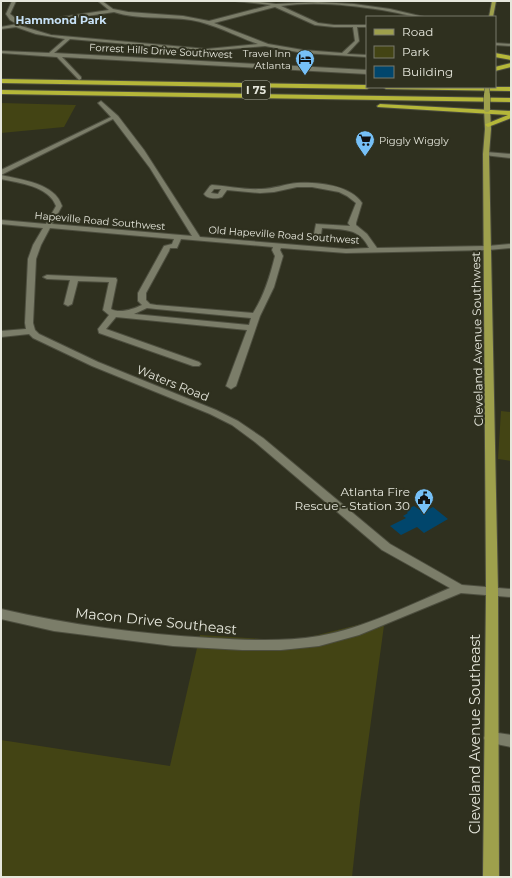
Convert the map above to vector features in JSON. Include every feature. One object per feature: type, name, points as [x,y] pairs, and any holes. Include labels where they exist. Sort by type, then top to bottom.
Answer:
[{"type":"highway","points":[[496,55],[511,58]]},
{"type":"highway","points":[[496,58],[511,58]]},
{"type":"highway","points":[[496,68],[511,65]]},
{"type":"highway","points":[[1,81],[366,87]]},
{"type":"highway","points":[[143,84],[366,82]]},
{"type":"highway","name":"I 75","points":[[1,86],[511,93]]},
{"type":"highway","points":[[448,88],[511,89]]},
{"type":"highway","name":"I 75","points":[[1,92],[511,100]]},
{"type":"highway","points":[[185,96],[233,100],[487,110],[511,114]]},
{"type":"highway","points":[[488,125],[511,114]]},
{"type":"main road","points":[[491,16],[494,1]]},
{"type":"main road","name":"Cleveland Avenue Southwest","points":[[487,88],[488,125],[486,154],[492,591]]},
{"type":"main road","name":"Cleveland Avenue Southeast","points":[[491,877],[492,591]]},
{"type":"street","points":[[14,1],[8,14],[12,19],[20,24],[18,26],[36,33],[69,38],[207,50],[266,46],[298,51],[366,56]]},
{"type":"street","points":[[100,1],[107,7],[132,14],[181,17],[209,22],[266,46]]},
{"type":"street","points":[[236,1],[276,6],[317,24],[366,26]]},
{"type":"street","points":[[209,22],[292,3],[364,7],[391,10],[418,16]]},
{"type":"street","points":[[1,28],[115,10]]},
{"type":"street","points":[[343,55],[357,41],[355,26]]},
{"type":"street","points":[[51,54],[69,38]]},
{"type":"street","points":[[496,44],[511,45]]},
{"type":"street","name":"Forrest Hills Drive Southwest","points":[[1,52],[366,72]]},
{"type":"street","points":[[60,55],[59,57],[79,78]]},
{"type":"street","name":"Old Hapeville Road Southwest","points":[[101,103],[116,117],[134,141],[198,239],[277,248],[346,251],[488,248],[511,246]]},
{"type":"street","points":[[1,173],[108,119],[116,117]]},
{"type":"street","points":[[486,154],[511,156]]},
{"type":"street","points":[[1,177],[33,185],[56,196],[59,201],[59,206],[37,245],[32,259],[29,323],[31,331],[1,334]]},
{"type":"street","points":[[225,188],[265,191],[296,185],[329,188],[354,196],[359,200],[359,203],[352,223],[353,226],[370,239],[374,250]]},
{"type":"street","name":"Hapeville Road Southwest","points":[[1,222],[198,239]]},
{"type":"street","points":[[317,239],[319,226],[358,230]]},
{"type":"street","points":[[179,237],[174,246],[168,246],[165,251],[142,293],[142,302],[156,307],[256,316]]},
{"type":"street","points":[[231,386],[256,316],[263,306],[279,256],[277,248]]},
{"type":"street","points":[[47,277],[113,280],[107,310],[114,314],[252,328]]},
{"type":"street","points":[[68,304],[74,279]]},
{"type":"street","points":[[114,314],[129,313],[147,305]]},
{"type":"street","points":[[114,314],[102,331],[196,364]]},
{"type":"street","name":"Waters Road","points":[[31,331],[44,341],[213,412],[235,423],[259,440],[386,547],[460,589]]},
{"type":"street","name":"Macon Drive Southeast","points":[[1,614],[54,626],[172,641],[242,645],[281,645],[319,640],[355,632],[460,589],[511,593]]},
{"type":"street","points":[[491,738],[511,741]]},
{"type":"green space","points":[[1,103],[76,105],[64,127],[1,133]]},
{"type":"green space","points":[[501,411],[511,412],[511,461],[498,459]]},
{"type":"green space","points":[[385,618],[360,802],[352,877],[1,877],[1,740],[170,766],[200,635],[294,641]]},
{"type":"building","name":"Atlanta Fire Rescue - Station 30","points":[[414,506],[423,512],[433,507],[448,519],[424,533],[417,527],[401,535],[390,526],[406,518],[403,516],[408,513],[405,510]]},
{"type":"place","name":"Travel Inn Atlanta","points":[[305,76]]},
{"type":"place","name":"Piggly Wiggly","points":[[365,157]]},
{"type":"place","name":"Atlanta Fire Rescue - Station 30","points":[[424,515]]},
{"type":"district","name":"Hammond Park","points":[[61,20]]}]
